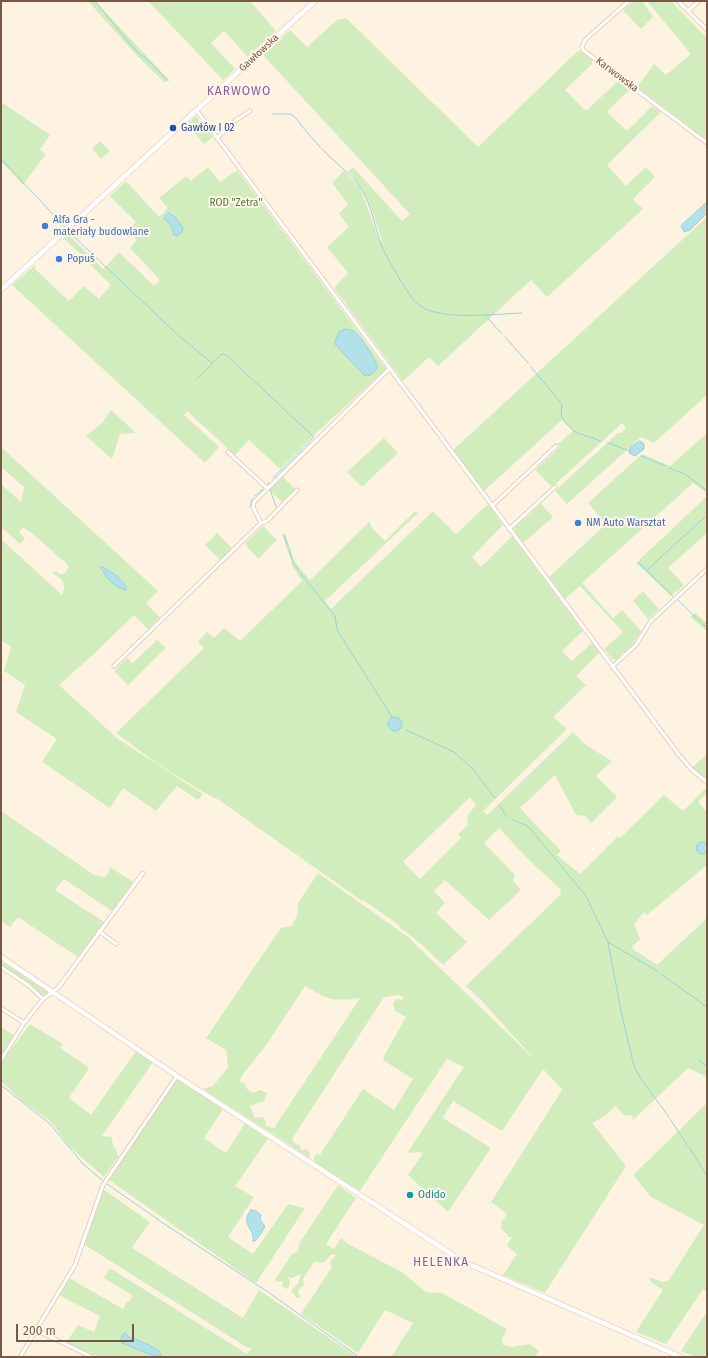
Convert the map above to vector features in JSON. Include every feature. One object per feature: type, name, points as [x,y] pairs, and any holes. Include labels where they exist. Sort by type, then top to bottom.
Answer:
[{"type":"street","name":"Gawłowska","points":[[1,290],[168,138],[315,1]]},
{"type":"street","name":"Karwowska","points":[[629,1],[586,40],[582,46],[584,50],[707,142]]},
{"type":"street","points":[[678,1],[707,30]]},
{"type":"street","points":[[688,11],[699,1]]},
{"type":"street","points":[[197,111],[612,667],[692,770],[707,782]]},
{"type":"street","points":[[217,138],[236,120],[250,111]]},
{"type":"street","points":[[261,523],[253,505],[267,488],[389,369]]},
{"type":"street","points":[[492,506],[556,446]]},
{"type":"street","points":[[228,452],[267,488]]},
{"type":"street","points":[[509,529],[555,487]]},
{"type":"street","points":[[114,666],[261,523],[267,521],[297,490]]},
{"type":"street","points":[[612,667],[636,645],[650,622],[707,569]]},
{"type":"street","points":[[1,1060],[24,1024],[43,999],[54,992],[143,873]]},
{"type":"street","points":[[99,931],[116,944]]},
{"type":"street","points":[[1,957],[177,1076],[462,1261],[681,1357]]},
{"type":"street","points":[[1,967],[28,985],[43,999]]},
{"type":"street","points":[[1,1008],[24,1024]]},
{"type":"street","points":[[20,1357],[75,1265],[103,1185],[177,1076]]},
{"type":"street","points":[[36,1330],[92,1357]]},
{"type":"green space","points":[[88,1],[95,1],[170,81],[164,82],[138,57]]},
{"type":"green space","points":[[148,1],[250,1],[276,31],[248,57],[224,31],[211,43],[235,69],[223,80]]},
{"type":"green space","points":[[634,1],[642,1],[653,17],[641,29],[623,10]]},
{"type":"green space","points":[[647,1],[671,1],[707,38],[707,140],[637,87],[654,64],[666,75],[691,54]]},
{"type":"green space","points":[[346,18],[478,147],[579,50],[592,60],[592,64],[565,90],[586,111],[619,80],[630,89],[607,112],[627,131],[652,106],[661,112],[607,165],[626,186],[646,167],[655,177],[633,199],[643,209],[547,297],[531,280],[438,366],[429,357],[403,381],[334,288],[348,273],[327,247],[349,227],[339,214],[348,204],[332,183],[344,171],[360,188],[348,171],[353,167],[402,221],[410,214],[263,55],[290,30],[307,47],[337,20]],"holes":[[[360,188],[376,221],[382,240],[380,242]]]},
{"type":"green space","points":[[1,102],[50,135],[40,150],[46,154],[23,185],[1,161]]},
{"type":"green space","points":[[196,116],[213,137],[204,144],[187,124]]},
{"type":"green space","points":[[100,141],[110,151],[101,159],[92,149]]},
{"type":"green space","name":"ROD \"Zetra\"","points":[[208,167],[220,182],[237,170],[386,369],[313,436],[280,469],[249,440],[235,455],[187,411],[184,415],[219,447],[205,463],[12,285],[35,265],[35,269],[69,301],[84,286],[99,299],[111,285],[66,240],[62,240],[68,234],[103,269],[119,252],[154,286],[160,280],[130,248],[137,240],[128,231],[136,222],[110,196],[126,181],[159,217],[168,208],[159,198],[186,176],[191,181]]},
{"type":"green space","points":[[707,217],[707,395],[654,443],[641,437],[567,504],[555,491],[618,433],[621,433],[626,428],[622,423],[552,487],[535,470],[560,447],[558,444],[573,431],[562,420],[484,491],[453,450]]},
{"type":"green space","points":[[111,410],[136,433],[120,434],[112,459],[86,436],[102,423]]},
{"type":"green space","points":[[707,433],[707,484],[705,486],[707,493],[693,483],[582,583],[613,618],[622,610],[641,631],[633,644],[616,660],[612,659],[604,649],[623,632],[580,586],[565,599],[549,577],[606,524],[588,503],[642,454],[670,466]]},
{"type":"green space","points":[[384,438],[398,453],[362,487],[347,472]]},
{"type":"green space","points":[[1,447],[158,591],[146,603],[160,617],[148,629],[134,615],[59,685],[118,739],[203,794],[198,800],[177,786],[156,811],[123,788],[110,808],[42,762],[57,739],[16,712],[25,685],[4,671],[11,647],[1,640],[1,539],[62,595],[64,585],[62,580],[53,574],[55,571],[60,574],[65,573],[69,566],[23,527],[19,532],[25,538],[20,544],[1,527],[1,508],[3,506],[1,504],[1,484],[21,502],[24,487],[1,467]]},
{"type":"green space","points":[[283,477],[295,489],[282,502],[269,490]]},
{"type":"green space","points":[[707,496],[707,533],[668,568],[684,585],[671,596],[636,563]]},
{"type":"green space","points":[[488,504],[503,525],[472,557],[481,567],[512,536],[583,631],[562,651],[572,661],[592,643],[600,652],[576,676],[586,685],[553,717],[567,729],[483,811],[487,815],[573,732],[586,745],[612,761],[596,776],[617,797],[591,823],[585,816],[576,815],[555,775],[520,808],[561,851],[557,855],[580,874],[618,836],[620,838],[664,795],[683,811],[707,787],[707,793],[698,802],[707,812],[707,865],[647,915],[644,912],[634,924],[640,939],[632,947],[634,950],[657,965],[707,918],[707,1077],[688,1068],[633,1120],[632,1115],[625,1116],[615,1106],[605,1116],[592,1123],[626,1166],[545,1293],[503,1275],[517,1254],[507,1246],[512,1237],[509,1237],[501,1228],[501,1223],[507,1214],[491,1202],[562,1090],[570,1098],[543,1069],[502,1131],[453,1101],[443,1118],[491,1148],[448,1212],[408,1175],[423,1153],[407,1153],[464,1067],[447,1059],[359,1192],[315,1163],[314,1157],[317,1153],[319,1156],[363,1089],[394,1110],[413,1079],[383,1060],[406,1017],[395,1011],[393,1003],[397,999],[402,1000],[404,997],[399,995],[384,997],[292,1139],[295,1144],[299,1145],[302,1151],[306,1149],[309,1151],[310,1158],[203,1089],[213,1086],[228,1067],[226,1050],[206,1038],[281,928],[292,926],[298,913],[298,903],[318,873],[408,937],[535,1060],[483,1002],[466,986],[561,894],[560,889],[526,857],[499,828],[484,843],[515,875],[513,881],[521,890],[489,920],[445,880],[434,891],[445,903],[436,913],[467,942],[443,965],[421,944],[398,926],[399,925],[363,900],[362,901],[219,800],[156,763],[116,733],[204,648],[198,642],[207,632],[214,638],[224,628],[240,641],[302,581],[291,564],[292,563],[282,535],[285,533],[294,561],[310,580],[370,521],[371,527],[385,541],[415,511],[418,513],[325,601],[331,609],[433,511],[456,534]],"holes":[[[470,797],[476,805],[467,816],[468,825],[458,834],[461,838],[420,879],[403,862]],[[305,986],[320,995],[331,999],[343,1000],[360,998],[274,1128],[266,1126],[264,1117],[255,1118],[250,1106],[264,1101],[267,1093],[260,1090],[254,1093],[247,1089],[245,1083],[240,1082],[241,1077],[267,1044]]]},
{"type":"green space","points":[[541,504],[553,517],[523,543],[514,532],[515,527]]},
{"type":"green space","points":[[263,526],[277,540],[258,559],[245,544]]},
{"type":"green space","points":[[217,533],[232,548],[220,560],[205,545]]},
{"type":"green space","points":[[643,591],[659,609],[648,619],[633,601]]},
{"type":"green space","points":[[695,613],[707,623],[707,631],[690,617]]},
{"type":"green space","points":[[157,640],[166,648],[128,685],[114,671],[127,658],[133,663]]},
{"type":"green space","points":[[707,754],[707,779],[692,768]]},
{"type":"green space","points":[[1,811],[94,875],[104,877],[108,874],[110,867],[133,882],[112,911],[64,879],[55,890],[104,922],[79,958],[18,917],[10,927],[1,921]]},
{"type":"green space","points":[[1,961],[48,991],[48,993],[42,995],[1,965]]},
{"type":"green space","points":[[30,1024],[63,1044],[60,1048],[89,1068],[69,1098],[91,1115],[136,1051],[153,1062],[102,1136],[112,1137],[113,1147],[116,1149],[118,1157],[104,1177],[70,1147],[51,1122],[21,1100],[1,1081],[1,1063]]},
{"type":"green space","points":[[1,1027],[14,1035],[1,1056]]},
{"type":"green space","points":[[177,1078],[223,1109],[204,1138],[226,1153],[245,1123],[268,1139],[235,1186],[254,1197],[228,1237],[253,1254],[288,1204],[305,1208],[256,1283],[109,1180]]},
{"type":"green space","points":[[707,1103],[707,1292],[703,1289],[666,1344],[636,1332],[663,1290],[651,1282],[649,1277],[663,1282],[669,1280],[704,1225],[651,1197],[633,1175]]},
{"type":"green space","points":[[338,1185],[356,1198],[326,1244],[334,1249],[341,1238],[348,1244],[402,1272],[426,1292],[442,1293],[507,1329],[502,1339],[503,1345],[512,1347],[530,1344],[539,1351],[535,1357],[391,1357],[413,1323],[385,1310],[358,1353],[301,1314],[332,1267],[329,1263],[336,1255],[332,1254],[323,1263],[314,1262],[303,1279],[304,1286],[300,1287],[298,1292],[301,1298],[297,1298],[291,1291],[298,1283],[301,1274],[292,1278],[288,1277],[290,1281],[288,1289],[282,1287],[283,1281],[276,1282],[275,1280],[291,1255],[298,1251],[299,1244]]},
{"type":"green space","points":[[103,1189],[150,1222],[132,1248],[243,1318],[259,1290],[357,1357],[100,1357],[66,1343],[78,1325],[94,1332],[100,1316],[59,1295],[69,1278],[123,1309],[127,1302],[131,1300],[132,1295],[104,1278],[110,1268],[247,1354],[252,1348],[248,1348],[85,1245],[91,1222]]},
{"type":"green space","points":[[707,1311],[707,1357],[695,1357],[681,1351]]},
{"type":"water","points":[[707,202],[707,213],[690,230],[684,232],[681,226]]},
{"type":"water","points":[[169,213],[175,217],[183,228],[182,232],[177,236],[174,235],[172,227],[164,218]]},
{"type":"water","points":[[346,329],[356,333],[375,360],[377,368],[371,375],[365,376],[334,343],[339,332]]},
{"type":"water","points":[[640,441],[644,444],[644,449],[635,456],[629,453],[630,448]]},
{"type":"water","points":[[101,567],[116,575],[126,586],[126,590],[111,582],[102,571]]},
{"type":"water","points":[[395,717],[400,719],[402,724],[400,729],[395,731],[390,729],[388,724],[390,719]]},
{"type":"water","points":[[702,842],[706,844],[708,848],[706,852],[702,854],[698,852],[696,848],[698,844]]},
{"type":"water","points":[[251,1210],[256,1211],[261,1215],[260,1220],[265,1226],[255,1241],[253,1241],[252,1232],[247,1223],[248,1215]]},
{"type":"water","points":[[125,1333],[129,1337],[147,1344],[159,1351],[161,1356],[148,1354],[122,1343],[120,1341]]},
{"type":"waterway","points":[[95,1],[136,51],[147,59],[167,80]]},
{"type":"waterway","points":[[273,114],[290,114],[294,116],[320,148],[357,183],[368,201],[382,247],[405,288],[420,306],[430,311],[455,315],[470,316],[522,313]]},
{"type":"waterway","points":[[1,159],[65,227]]},
{"type":"waterway","points":[[70,233],[179,336],[212,363],[222,354],[226,355],[314,437],[273,478]]},
{"type":"waterway","points":[[485,315],[501,333]]},
{"type":"waterway","points":[[505,337],[528,363]]},
{"type":"waterway","points":[[197,379],[212,364]]},
{"type":"waterway","points":[[531,367],[562,404],[561,415],[564,421],[575,432],[601,441]]},
{"type":"waterway","points":[[608,443],[630,451]]},
{"type":"waterway","points":[[641,456],[665,466]]},
{"type":"waterway","points":[[669,468],[685,474],[707,491]]},
{"type":"waterway","points":[[255,496],[263,489]]},
{"type":"waterway","points":[[270,489],[276,507]]},
{"type":"waterway","points":[[250,507],[252,499]]},
{"type":"waterway","points":[[647,570],[705,517]]},
{"type":"waterway","points":[[284,535],[288,546]]},
{"type":"waterway","points":[[289,549],[294,564],[299,571]]},
{"type":"waterway","points":[[639,563],[673,596]]},
{"type":"waterway","points":[[301,574],[335,616],[337,630],[392,717]]},
{"type":"waterway","points":[[678,600],[707,628]]},
{"type":"waterway","points":[[406,730],[454,752],[472,768],[495,798]]},
{"type":"waterway","points":[[500,806],[507,817]]},
{"type":"waterway","points":[[513,820],[528,826],[586,896],[608,942],[621,1011],[634,1066],[639,1076],[669,1117]]},
{"type":"waterway","points":[[608,942],[657,971]]},
{"type":"waterway","points":[[661,974],[707,1007]]},
{"type":"waterway","points":[[698,1060],[707,1066]]},
{"type":"waterway","points":[[1,1085],[50,1124],[83,1164],[102,1180]]},
{"type":"waterway","points":[[670,1119],[687,1145]]},
{"type":"waterway","points":[[689,1147],[707,1176]]},
{"type":"waterway","points":[[107,1184],[268,1292],[359,1357]]},
{"type":"place","name":"Gawłów I 02","points":[[173,128]]},
{"type":"place","name":"Alfa Gra - materiały budowlane","points":[[45,226]]},
{"type":"place","name":"Popuś","points":[[59,259]]},
{"type":"place","name":"NM Auto Warsztat","points":[[578,523]]},
{"type":"place","name":"Odido","points":[[410,1195]]},
{"type":"district","name":"KARWOWO","points":[[239,92]]},
{"type":"district","name":"HELENKA","points":[[441,1263]]}]
